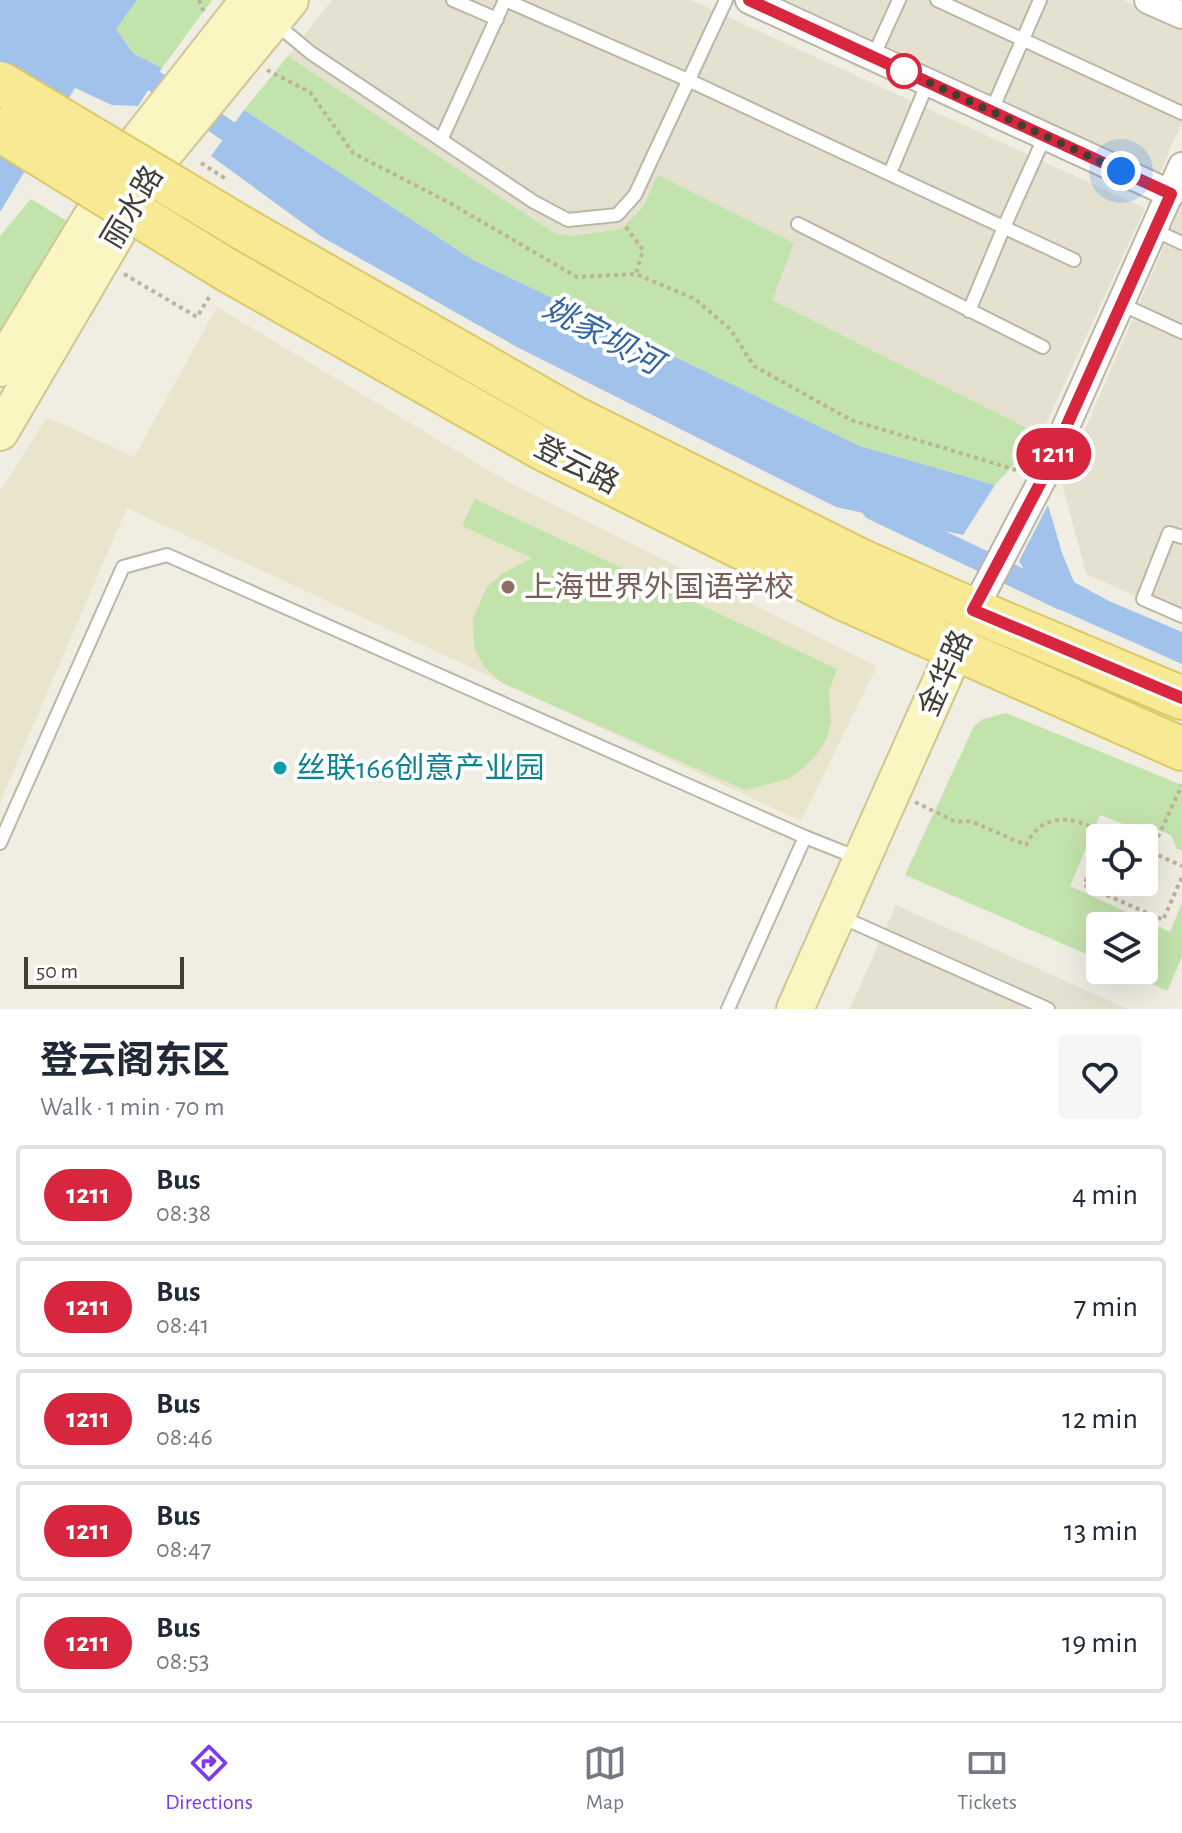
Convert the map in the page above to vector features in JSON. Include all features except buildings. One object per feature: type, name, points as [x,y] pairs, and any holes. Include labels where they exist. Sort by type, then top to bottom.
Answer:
[{"type":"main road","name":"丽水路","points":[[0,368],[149,150],[232,47],[271,7]]},
{"type":"main road","name":"登云路","points":[[0,83],[249,232],[573,417],[864,562],[981,595],[1182,698]]},
{"type":"main road","name":"登云路","points":[[0,130],[227,270],[543,449],[844,599],[1182,749]]},
{"type":"main road","name":"丽水路","points":[[0,432],[149,150]]},
{"type":"main road","name":"金华路","points":[[795,1009],[956,648]]},
{"type":"street","points":[[749,0],[1171,194]]},
{"type":"street","points":[[1148,0],[1182,15]]},
{"type":"street","name":"金华路","points":[[956,648],[1043,478],[1182,166]]},
{"type":"lane","points":[[453,0],[497,19]]},
{"type":"lane","points":[[441,140],[505,0],[688,80],[1074,260]]},
{"type":"lane","points":[[271,7],[311,53],[534,202],[568,220],[617,215],[635,195],[726,0]]},
{"type":"lane","points":[[873,57],[899,0]]},
{"type":"lane","points":[[937,0],[1182,113]]},
{"type":"lane","points":[[991,112],[1040,0]]},
{"type":"lane","points":[[890,173],[928,82]]},
{"type":"lane","points":[[969,311],[1045,136]]},
{"type":"lane","points":[[798,224],[1043,347]]},
{"type":"lane","points":[[1154,230],[1182,243]]},
{"type":"lane","points":[[1121,304],[1182,332]]},
{"type":"lane","points":[[1182,537],[1169,533],[1143,599],[1182,616]]},
{"type":"lane","points":[[0,843],[123,567],[167,555],[861,859]]},
{"type":"lane","points":[[728,1009],[805,837]]},
{"type":"lane","points":[[837,915],[1048,1009]]},
{"type":"path","points":[[232,47],[310,92],[353,153],[448,202],[577,277],[636,274],[695,299],[730,329],[754,366],[851,420],[1043,478]]},
{"type":"path","points":[[617,215],[643,250],[636,274]]},
{"type":"path","points":[[122,272],[197,317],[227,270]]},
{"type":"path","points":[[1158,837],[1182,785]]},
{"type":"path","points":[[892,791],[956,822],[970,821],[1026,845],[1031,834],[1058,819],[1075,820],[1086,826]]},
{"type":"path","points":[[1158,855],[1182,866]]},
{"type":"path","points":[[1109,896],[1163,920],[1182,877]]},
{"type":"shaded area","points":[[332,0],[691,0],[1145,208],[1041,435],[771,300],[793,243],[643,207],[621,229],[573,236],[556,234],[288,56]]},
{"type":"shaded area","points":[[786,0],[1124,0],[1182,27],[1182,122],[1159,175]]},
{"type":"shaded area","points":[[1182,204],[1182,617],[1086,574],[1062,483]]},
{"type":"shaded area","name":"上海世界外国语学校","points":[[217,307],[505,480],[877,666],[801,821],[127,508],[0,802],[0,491],[47,417],[134,457]]},
{"type":"shaded area","points":[[896,905],[1128,1009],[850,1009]]},
{"type":"green space","points":[[137,0],[212,0],[162,68],[133,53],[116,29]]},
{"type":"green space","points":[[288,56],[556,234],[573,236],[621,229],[643,207],[658,175],[794,243],[772,300],[1041,435],[995,485],[860,446],[473,260],[244,110]]},
{"type":"green space","points":[[31,199],[67,221],[0,330],[0,236]]},
{"type":"green space","points":[[475,499],[837,669],[829,691],[831,721],[827,739],[816,755],[788,779],[745,790],[502,683],[485,668],[474,648],[473,618],[487,587],[503,573],[532,558],[462,526]]},
{"type":"green space","points":[[1006,713],[1182,785],[1182,851],[1177,849],[1171,835],[1158,830],[1158,824],[1124,824],[1100,815],[1096,824],[1086,824],[1086,848],[1070,886],[1127,912],[1086,912],[1086,954],[905,875],[974,726],[983,719]]},
{"type":"green space","points":[[1182,902],[1182,957],[1167,991],[1152,984],[1158,984],[1158,926],[1170,932]]},
{"type":"water","points":[[0,0],[137,0],[116,29],[133,53],[162,68],[138,106],[112,105],[75,88],[0,212]]},
{"type":"water","points":[[244,110],[473,260],[860,446],[995,485],[963,535],[836,507],[517,347],[322,237],[211,156]]},
{"type":"water","points":[[1048,505],[1074,582],[1109,601],[1182,632],[1182,664],[1045,603],[1019,561]]},
{"type":"waterway","name":"姚家坝河","points":[[129,64],[253,148]]},
{"type":"waterway","name":"姚家坝河","points":[[873,509],[1062,599]]},
{"type":"bus line","name":"1211","points":[[749,0],[1171,194],[1043,478],[973,610],[1182,698]]},
{"type":"place","name":"上海世界外国语学校","points":[[508,587]]},
{"type":"place","name":"丝联166创意产业园","points":[[280,768]]},
{"type":"route","points":[[904,71],[1121,171]]}]
